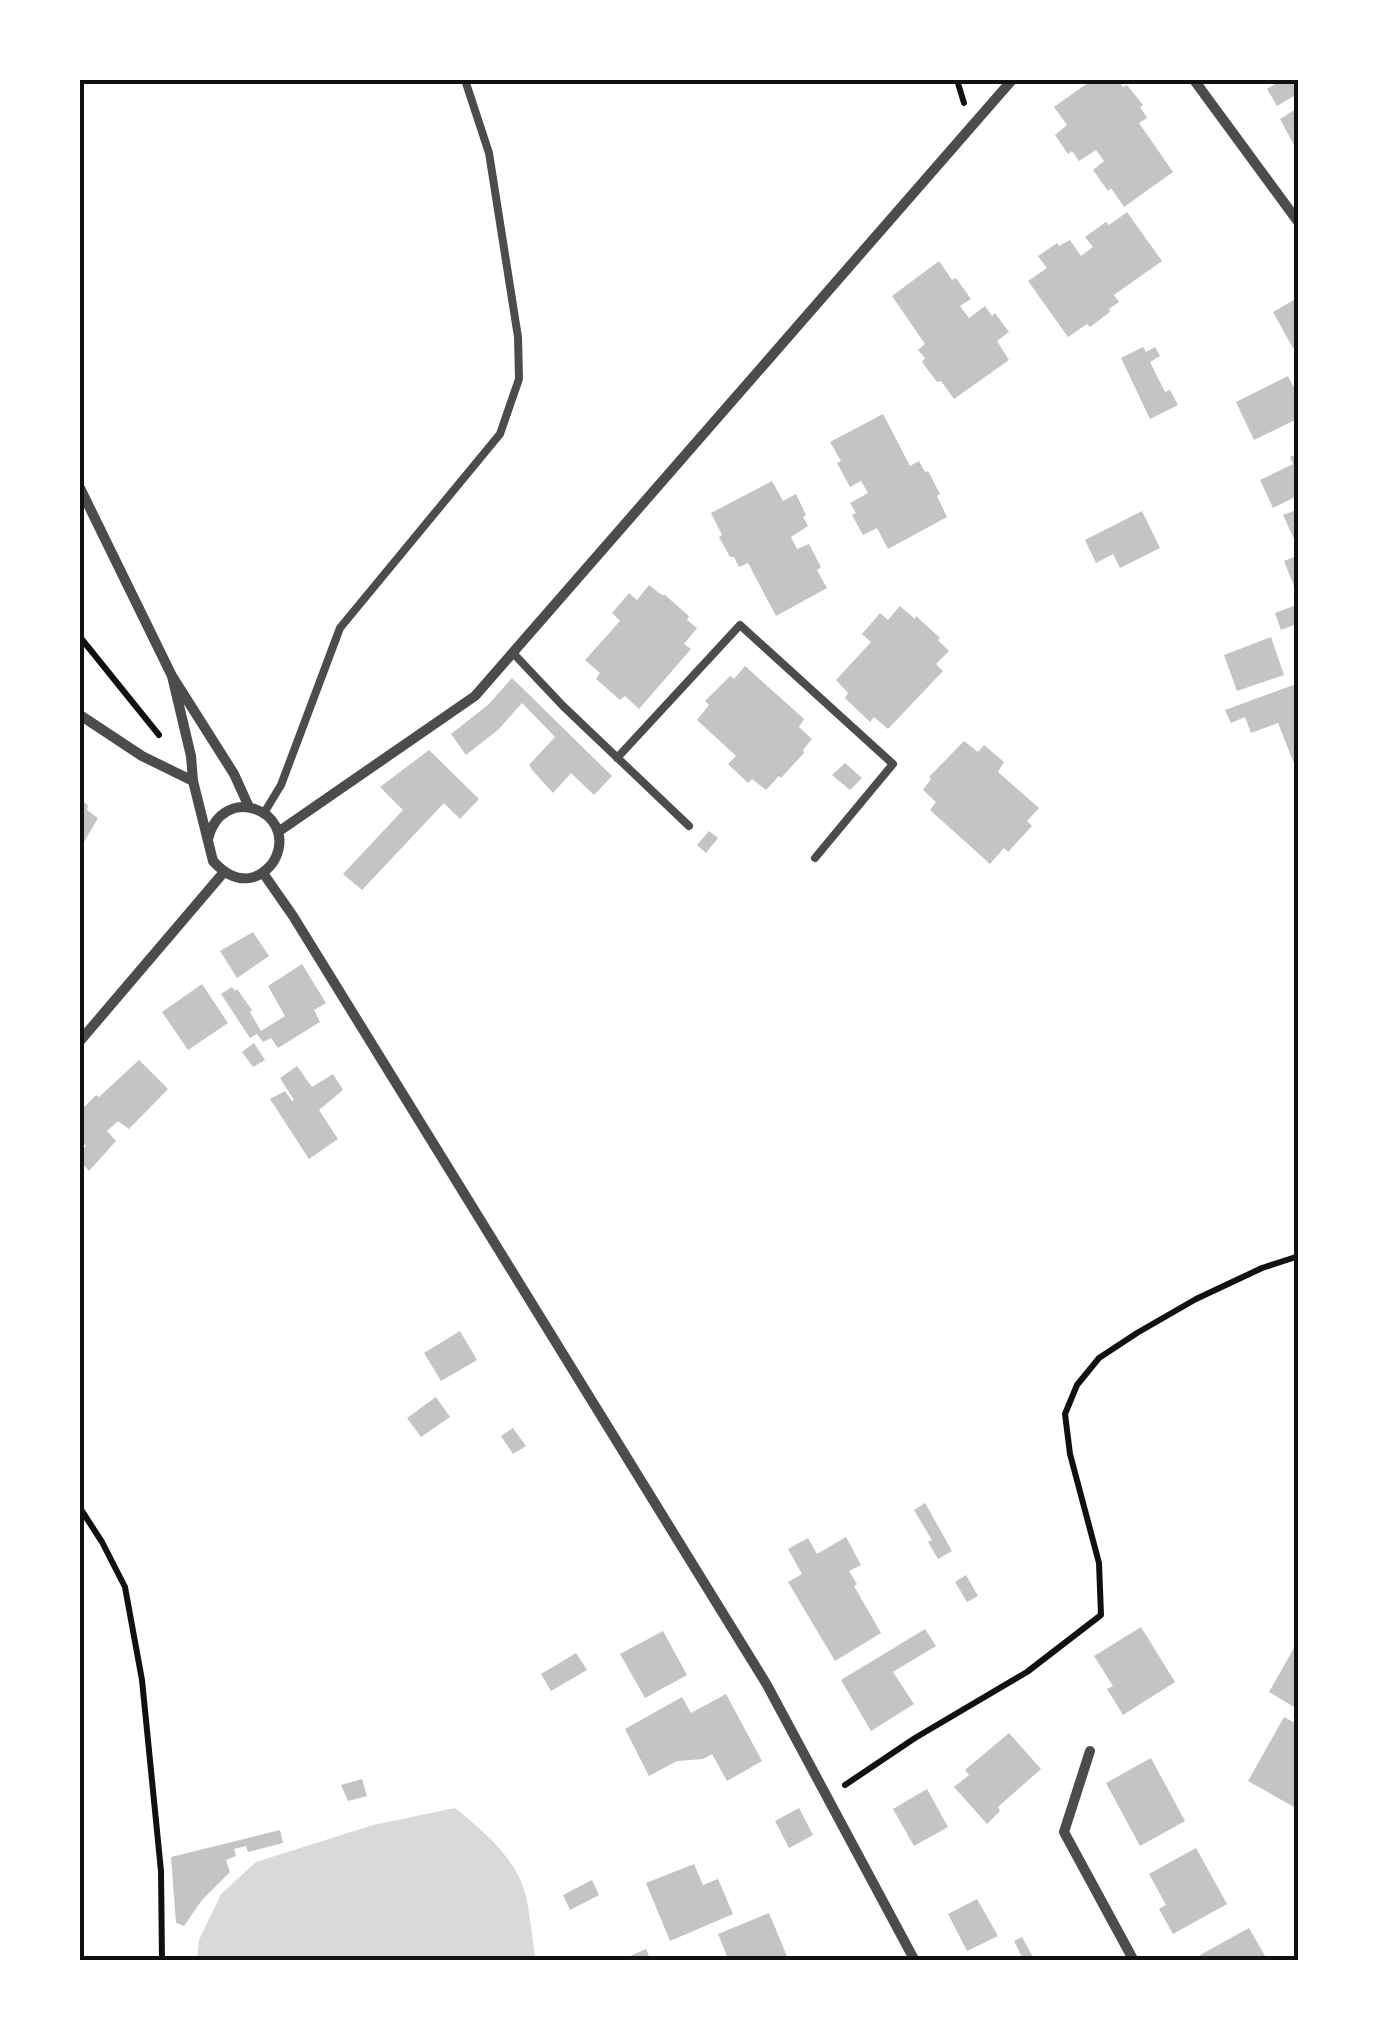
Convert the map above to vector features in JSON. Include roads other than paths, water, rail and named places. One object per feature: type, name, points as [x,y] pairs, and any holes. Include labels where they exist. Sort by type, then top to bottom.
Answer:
[{"type":"street","points":[[278,832],[475,696],[1012,80]]},
{"type":"street","points":[[1194,80],[1299,223]]},
{"type":"street","points":[[80,488],[172,676],[234,774],[248,807]]},
{"type":"street","points":[[172,676],[193,781],[213,861],[232,877],[242,878],[263,873],[278,854],[274,823],[264,813],[248,807],[226,811],[211,828],[208,839]]},
{"type":"street","points":[[80,715],[142,756],[193,781]]},
{"type":"street","points":[[80,1041],[224,872]]},
{"type":"street","points":[[263,873],[767,1686],[915,1961]]},
{"type":"street","points":[[1090,1751],[1064,1832],[1134,1961]]},
{"type":"lane","points":[[264,813],[281,785],[340,628],[500,434],[519,379],[518,338],[489,153],[465,80]]},
{"type":"lane","points":[[617,758],[740,625],[893,764],[815,858]]},
{"type":"lane","points":[[513,652],[562,706],[689,826]]}]
